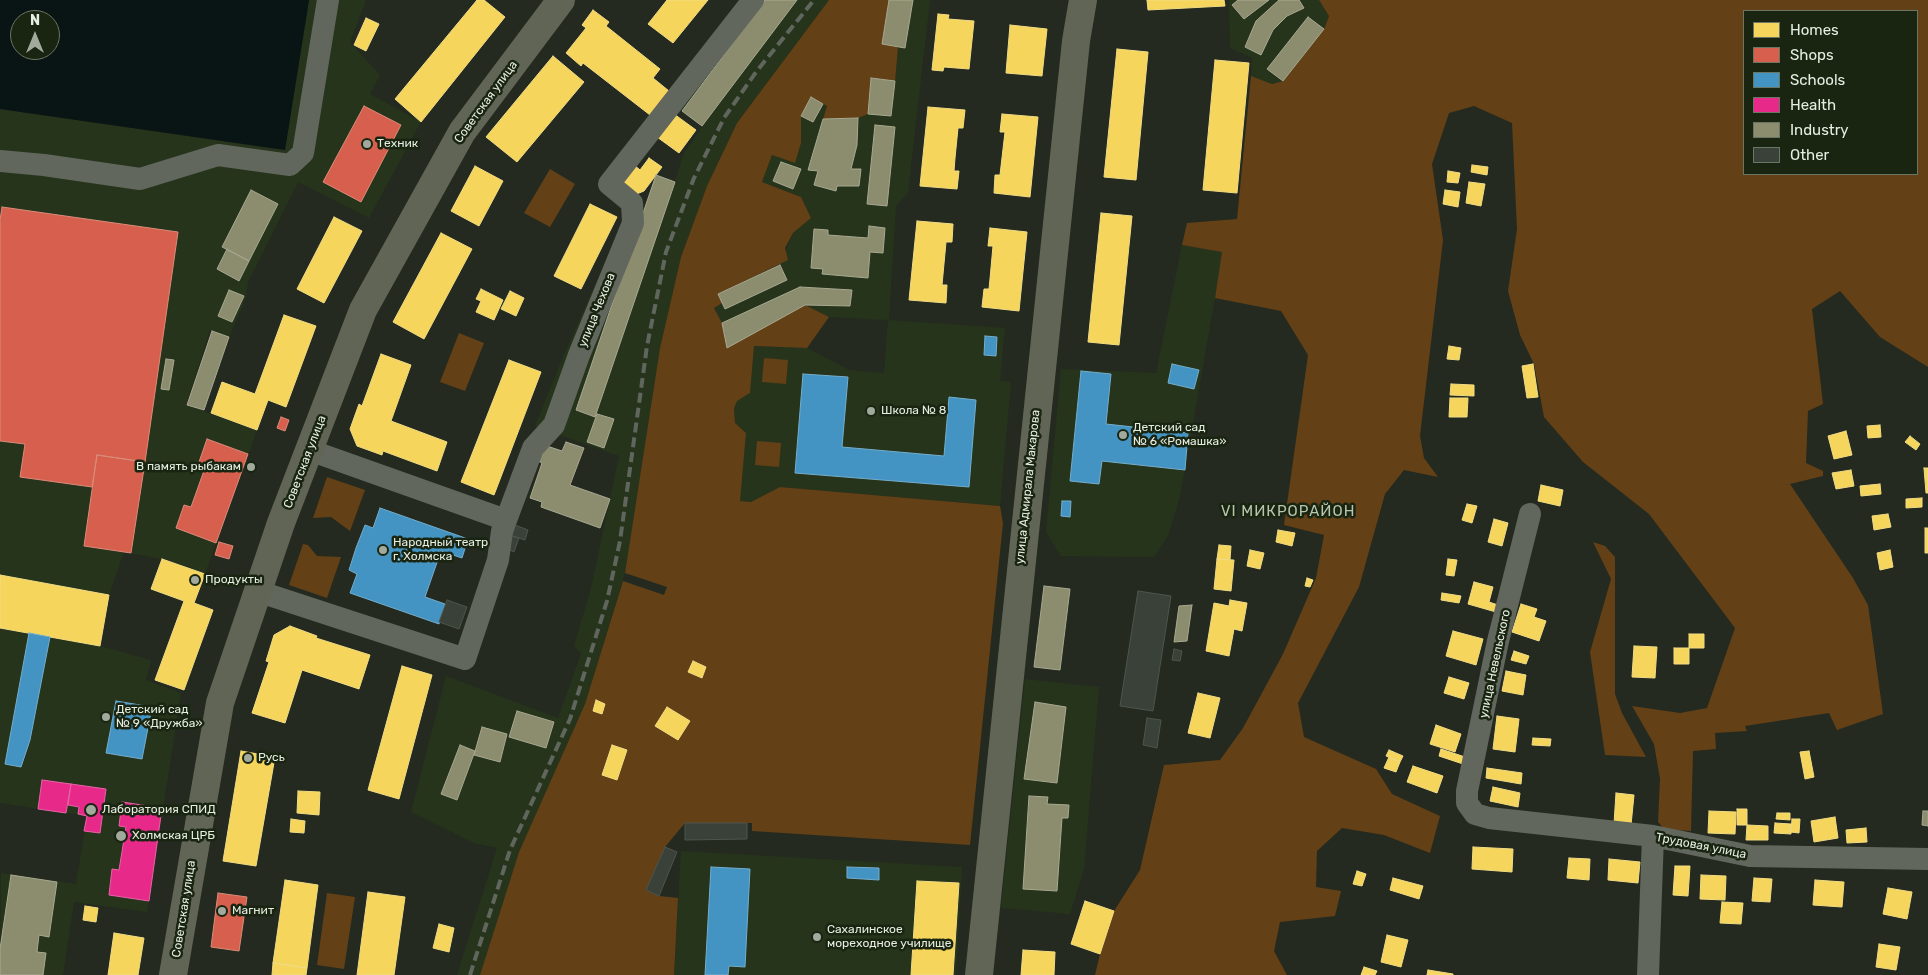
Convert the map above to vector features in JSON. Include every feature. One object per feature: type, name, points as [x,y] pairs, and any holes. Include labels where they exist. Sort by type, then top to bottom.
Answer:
[{"type":"main road","name":"Советская улица","points":[[173,975],[220,703],[257,591],[363,310],[462,132],[561,0]]},
{"type":"main road","name":"улица Адмирала Макарова","points":[[979,975],[1076,41],[1083,0]]},
{"type":"street","points":[[0,161],[44,165],[140,179],[218,155],[290,165],[303,153],[328,0]]},
{"type":"street","name":"улица Чехова","points":[[257,591],[465,659],[498,560],[502,531],[533,448],[554,425],[579,356],[633,222],[632,203],[609,184],[753,0]]},
{"type":"street","points":[[309,450],[506,520]]},
{"type":"street","name":"улица Невельского","points":[[1475,814],[1467,803],[1467,791],[1498,640],[1530,514]]},
{"type":"street","name":"Трудовая улица","points":[[1475,814],[1489,818],[1653,836],[1750,856],[1928,859]]},
{"type":"street","points":[[1648,975],[1653,836]]},
{"type":"shaded area","points":[[0,0],[309,0],[285,150],[0,109]]},
{"type":"shaded area","points":[[309,0],[366,0],[350,42],[380,75],[370,94],[421,122],[369,218],[298,182],[248,282],[246,298],[229,337],[210,330],[186,405],[257,430],[205,574],[162,559],[124,552],[109,595],[100,646],[151,660],[146,680],[181,693],[147,912],[74,902],[63,975],[0,975],[1,873],[76,884],[87,816],[0,803],[0,109],[285,150]]},
{"type":"shaded area","points":[[743,0],[829,0],[737,123],[707,186],[681,257],[660,348],[625,573],[585,704],[519,852],[480,975],[457,975],[497,848],[474,843],[411,812],[446,676],[558,718],[581,654],[574,646],[591,588],[619,456],[535,426],[563,357],[627,212],[641,218],[656,175],[675,182],[683,155],[702,127],[676,106]]},
{"type":"shaded area","points":[[829,0],[889,0],[882,44],[898,47],[895,81],[871,78],[868,114],[858,118],[823,119],[827,106],[811,97],[801,116],[801,143],[795,163],[772,155],[762,182],[801,197],[811,218],[793,233],[785,248],[788,260],[718,294],[722,303],[714,308],[722,323],[727,347],[805,305],[829,317],[807,348],[754,346],[750,393],[737,401],[734,408],[735,423],[746,433],[740,501],[751,502],[780,487],[1000,506],[1003,523],[970,845],[752,831],[752,823],[685,823],[665,847],[646,890],[659,896],[678,898],[674,975],[480,975],[519,852],[585,704],[623,581],[664,595],[667,587],[625,573],[660,348],[681,257],[707,186],[737,123]]},
{"type":"shaded area","points":[[889,0],[930,0],[908,193],[896,206],[889,320],[1005,328],[1000,381],[1011,382],[1000,506],[780,487],[751,502],[739,501],[746,433],[735,423],[734,408],[737,401],[750,393],[754,346],[807,348],[849,370],[884,373],[888,320],[829,317],[805,305],[727,348],[722,323],[714,307],[722,303],[718,294],[780,265],[793,233],[811,218],[801,197],[762,182],[772,155],[795,163],[801,143],[801,116],[811,97],[827,106],[823,119],[871,78],[894,81],[882,44]]},
{"type":"shaded area","points":[[1229,0],[1319,0],[1329,16],[1324,29],[1283,81],[1272,84],[1251,76],[1252,58],[1230,48]]},
{"type":"shaded area","points":[[1319,0],[1928,0],[1928,367],[1880,337],[1840,291],[1812,309],[1823,404],[1808,411],[1806,463],[1823,471],[1823,476],[1790,484],[1853,578],[1868,605],[1883,714],[1837,730],[1829,713],[1745,726],[1747,731],[1715,733],[1716,749],[1693,751],[1691,831],[1664,829],[1658,822],[1660,779],[1654,744],[1632,706],[1680,713],[1707,708],[1735,628],[1649,514],[1583,462],[1544,417],[1534,364],[1520,335],[1508,291],[1517,229],[1512,123],[1474,106],[1449,113],[1432,164],[1443,240],[1420,436],[1424,458],[1438,477],[1404,470],[1385,494],[1359,587],[1298,703],[1304,737],[1376,769],[1392,794],[1440,816],[1430,853],[1384,835],[1342,828],[1317,851],[1316,887],[1341,891],[1335,916],[1280,922],[1274,951],[1287,975],[1095,975],[1114,911],[1140,870],[1164,765],[1220,760],[1243,728],[1283,654],[1316,578],[1324,535],[1284,525],[1308,355],[1281,311],[1215,298],[1222,252],[1182,245],[1187,223],[1237,219],[1251,76],[1272,84],[1283,81],[1324,29],[1329,16]]},
{"type":"shaded area","points":[[550,169],[575,184],[550,227],[524,213]]},
{"type":"shaded area","name":"Детский сад № 6 «Ромашка»","points":[[1182,245],[1223,252],[1180,497],[1168,536],[1154,557],[1061,556],[1046,532],[1061,369],[1156,373]]},
{"type":"shaded area","points":[[459,333],[484,343],[465,391],[440,382]]},
{"type":"shaded area","points":[[764,358],[788,360],[786,384],[762,382]]},
{"type":"shaded area","points":[[757,441],[781,443],[779,467],[755,465]]},
{"type":"shaded area","points":[[327,477],[365,490],[350,531],[331,517],[313,518]]},
{"type":"shaded area","points":[[1593,542],[1605,546],[1615,557],[1615,694],[1622,713],[1646,757],[1605,755],[1590,652],[1611,579]]},
{"type":"shaded area","points":[[303,544],[308,545],[317,556],[341,557],[327,598],[289,585]]},
{"type":"shaded area","points":[[1025,679],[1099,687],[1084,869],[1070,914],[1001,908]]},
{"type":"shaded area","name":"Сахалинское мореходное училище","points":[[681,851],[962,867],[956,975],[674,975]]},
{"type":"shaded area","points":[[327,893],[355,897],[344,969],[317,965]]},
{"type":"building: Homes","points":[[477,0],[484,0],[505,17],[421,122],[395,99]]},
{"type":"building: Homes","points":[[667,0],[708,0],[673,43],[648,24]]},
{"type":"building: Homes","points":[[1147,0],[1224,0],[1225,6],[1148,10]]},
{"type":"building: Homes","points":[[593,10],[609,22],[606,26],[660,69],[653,78],[669,91],[650,115],[583,63],[581,66],[566,53],[586,28],[582,25]]},
{"type":"building: Homes","points":[[938,14],[949,15],[948,19],[974,21],[969,69],[944,67],[943,71],[932,70]]},
{"type":"building: Homes","points":[[366,18],[379,24],[366,51],[354,45]]},
{"type":"building: Homes","points":[[1010,25],[1047,29],[1042,76],[1006,73]]},
{"type":"building: Homes","points":[[1117,49],[1148,52],[1136,180],[1104,177]]},
{"type":"building: Homes","points":[[553,56],[584,82],[517,162],[486,137]]},
{"type":"building: Homes","points":[[1215,60],[1249,63],[1237,193],[1203,190]]},
{"type":"building: Homes","points":[[928,107],[965,110],[963,128],[958,128],[954,171],[959,171],[957,189],[920,186]]},
{"type":"building: Homes","points":[[674,114],[696,130],[679,153],[657,137]]},
{"type":"building: Homes","points":[[1002,114],[1038,117],[1030,197],[994,193],[995,175],[1000,175],[1005,132],[1000,132]]},
{"type":"building: Homes","points":[[649,158],[662,167],[644,191],[634,195],[618,183],[633,164],[640,170]]},
{"type":"building: Homes","points":[[1472,165],[1488,167],[1487,175],[1471,172]]},
{"type":"building: Homes","points":[[475,166],[503,181],[479,226],[451,211]]},
{"type":"building: Homes","points":[[1448,171],[1460,173],[1458,183],[1447,182]]},
{"type":"building: Homes","points":[[1469,182],[1485,184],[1481,206],[1466,203]]},
{"type":"building: Homes","points":[[1445,190],[1460,192],[1458,207],[1443,204]]},
{"type":"building: Homes","points":[[590,204],[617,217],[581,289],[554,276]]},
{"type":"building: Homes","points":[[1101,213],[1132,216],[1119,345],[1088,342]]},
{"type":"building: Homes","points":[[334,217],[362,231],[324,303],[297,289]]},
{"type":"building: Homes","points":[[917,221],[953,224],[952,242],[946,242],[942,285],[947,285],[946,303],[909,300]]},
{"type":"building: Homes","points":[[990,228],[1027,232],[1019,311],[982,307],[984,289],[989,289],[993,246],[988,246]]},
{"type":"building: Homes","points":[[441,233],[472,249],[424,339],[393,322]]},
{"type":"building: Homes","points":[[481,289],[503,300],[494,320],[476,312],[481,301],[476,299]]},
{"type":"building: Homes","points":[[510,291],[524,298],[516,316],[501,309]]},
{"type":"building: Homes","points":[[284,315],[316,326],[286,407],[268,400],[257,430],[211,413],[222,382],[255,394]]},
{"type":"building: Homes","points":[[1449,346],[1461,348],[1459,360],[1447,359]]},
{"type":"building: Homes","points":[[381,354],[411,365],[391,421],[447,442],[437,471],[383,451],[382,455],[357,446],[350,429],[359,404],[362,406]]},
{"type":"building: Homes","points":[[509,360],[541,372],[494,495],[461,482]]},
{"type":"building: Homes","points":[[1533,364],[1538,397],[1527,398],[1522,366]]},
{"type":"building: Homes","points":[[1451,384],[1474,385],[1474,396],[1450,395]]},
{"type":"building: Homes","points":[[1450,398],[1468,398],[1467,417],[1449,417]]},
{"type":"building: Homes","points":[[1880,425],[1881,437],[1868,438],[1867,426]]},
{"type":"building: Homes","points":[[1846,431],[1852,455],[1834,459],[1828,436]]},
{"type":"building: Homes","points":[[1910,436],[1920,444],[1916,450],[1905,442]]},
{"type":"building: Homes","points":[[1924,468],[1928,468],[1928,493],[1926,493]]},
{"type":"building: Homes","points":[[1851,470],[1854,486],[1836,489],[1832,473]]},
{"type":"building: Homes","points":[[1880,484],[1881,494],[1861,496],[1860,486]]},
{"type":"building: Homes","points":[[1541,485],[1563,490],[1560,506],[1538,501]]},
{"type":"building: Homes","points":[[1922,498],[1922,507],[1906,508],[1906,499]]},
{"type":"building: Homes","points":[[1467,504],[1477,506],[1472,523],[1462,520]]},
{"type":"building: Homes","points":[[1888,514],[1891,527],[1874,530],[1872,516]]},
{"type":"building: Homes","points":[[1494,519],[1508,523],[1502,546],[1488,542]]},
{"type":"building: Homes","points":[[1925,528],[1928,528],[1928,553],[1925,553]]},
{"type":"building: Homes","points":[[1278,530],[1295,533],[1292,546],[1276,542]]},
{"type":"building: Homes","points":[[1219,545],[1231,546],[1230,560],[1217,559]]},
{"type":"building: Homes","points":[[1250,550],[1264,553],[1260,569],[1247,566]]},
{"type":"building: Homes","points":[[1890,550],[1893,567],[1880,570],[1877,553]]},
{"type":"building: Homes","points":[[162,559],[205,574],[194,603],[213,610],[184,690],[155,680],[184,601],[151,589]]},
{"type":"building: Homes","points":[[1217,559],[1234,560],[1231,591],[1214,589]]},
{"type":"building: Homes","points":[[1448,559],[1457,560],[1454,576],[1446,575]]},
{"type":"building: Homes","points":[[0,575],[109,595],[100,646],[0,628]]},
{"type":"building: Homes","points":[[1307,578],[1313,580],[1310,587],[1305,586]]},
{"type":"building: Homes","points":[[1474,582],[1493,587],[1489,602],[1498,605],[1496,612],[1468,604]]},
{"type":"building: Homes","points":[[1442,593],[1461,596],[1459,603],[1441,600]]},
{"type":"building: Homes","points":[[1230,600],[1247,603],[1242,631],[1234,629],[1229,656],[1206,651],[1214,603],[1229,606]]},
{"type":"building: Homes","points":[[1521,604],[1537,609],[1534,617],[1546,621],[1539,641],[1512,632]]},
{"type":"building: Homes","points":[[290,626],[317,636],[316,638],[370,655],[359,689],[302,670],[285,723],[252,713],[269,662],[266,661],[274,635]]},
{"type":"building: Homes","points":[[1453,631],[1483,639],[1476,665],[1446,656]]},
{"type":"building: Homes","points":[[1689,634],[1704,634],[1704,648],[1689,648]]},
{"type":"building: Homes","points":[[1634,646],[1657,647],[1655,678],[1632,677]]},
{"type":"building: Homes","points":[[1674,648],[1689,648],[1689,664],[1674,664]]},
{"type":"building: Homes","points":[[1514,651],[1529,656],[1526,664],[1511,660]]},
{"type":"building: Homes","points":[[693,661],[706,667],[702,678],[688,672]]},
{"type":"building: Homes","points":[[402,666],[432,675],[399,799],[368,790]]},
{"type":"building: Homes","points":[[1506,671],[1526,675],[1523,695],[1502,691]]},
{"type":"building: Homes","points":[[1449,677],[1469,683],[1464,699],[1444,693]]},
{"type":"building: Homes","points":[[1198,693],[1220,698],[1210,738],[1188,733]]},
{"type":"building: Homes","points":[[596,700],[605,704],[602,714],[593,711]]},
{"type":"building: Homes","points":[[667,707],[690,721],[678,740],[655,726]]},
{"type":"building: Homes","points":[[1497,716],[1519,719],[1515,752],[1493,749]]},
{"type":"building: Homes","points":[[1436,725],[1461,734],[1455,752],[1430,744]]},
{"type":"building: Homes","points":[[1533,738],[1551,739],[1550,746],[1532,745]]},
{"type":"building: Homes","points":[[612,745],[627,750],[617,780],[602,775]]},
{"type":"building: Homes","points":[[1441,749],[1468,758],[1466,765],[1439,756]]},
{"type":"building: Homes","points":[[1389,750],[1403,756],[1400,762],[1386,756]]},
{"type":"building: Homes","points":[[241,751],[275,757],[256,866],[223,861]]},
{"type":"building: Homes","points":[[1809,751],[1814,777],[1805,779],[1800,752]]},
{"type":"building: Homes","points":[[1389,757],[1400,762],[1396,772],[1384,768]]},
{"type":"building: Homes","points":[[1413,766],[1443,776],[1437,793],[1407,782]]},
{"type":"building: Homes","points":[[1487,768],[1522,773],[1521,784],[1486,778]]},
{"type":"building: Homes","points":[[1493,787],[1520,793],[1518,807],[1490,801]]},
{"type":"building: Homes","points":[[298,791],[320,792],[319,815],[297,813]]},
{"type":"building: Homes","points":[[1616,793],[1634,795],[1631,825],[1614,824]]},
{"type":"building: Homes","points":[[1737,809],[1747,809],[1747,825],[1737,825]]},
{"type":"building: Homes","points":[[1709,811],[1736,812],[1735,834],[1708,833]]},
{"type":"building: Homes","points":[[1777,813],[1790,813],[1790,820],[1776,819]]},
{"type":"building: Homes","points":[[1835,817],[1838,838],[1814,842],[1811,821]]},
{"type":"building: Homes","points":[[291,819],[305,821],[304,833],[290,832]]},
{"type":"building: Homes","points":[[1792,819],[1800,819],[1799,833],[1791,832]]},
{"type":"building: Homes","points":[[1775,823],[1791,824],[1791,834],[1774,833]]},
{"type":"building: Homes","points":[[1747,825],[1768,826],[1768,840],[1746,840]]},
{"type":"building: Homes","points":[[1866,828],[1867,842],[1847,843],[1846,830]]},
{"type":"building: Homes","points":[[1473,847],[1513,849],[1512,872],[1472,869]]},
{"type":"building: Homes","points":[[1569,858],[1590,859],[1589,880],[1567,878]]},
{"type":"building: Homes","points":[[1609,859],[1640,862],[1638,883],[1608,880]]},
{"type":"building: Homes","points":[[1675,866],[1690,866],[1688,896],[1673,895]]},
{"type":"building: Homes","points":[[1357,871],[1366,874],[1362,886],[1353,884]]},
{"type":"building: Homes","points":[[1701,875],[1726,876],[1725,900],[1700,899]]},
{"type":"building: Homes","points":[[1393,878],[1423,886],[1419,899],[1390,890]]},
{"type":"building: Homes","points":[[1754,878],[1772,879],[1770,902],[1752,901]]},
{"type":"building: Homes","points":[[285,880],[318,885],[307,968],[273,963]]},
{"type":"building: Homes","points":[[1815,880],[1844,882],[1842,907],[1813,905]]},
{"type":"building: Homes","points":[[917,881],[959,883],[953,975],[911,975]]},
{"type":"building: Homes","points":[[1888,888],[1912,892],[1907,919],[1883,914]]},
{"type":"building: Homes","points":[[368,892],[405,897],[394,975],[357,975]]},
{"type":"building: Homes","points":[[1085,901],[1114,911],[1100,954],[1071,944]]},
{"type":"building: Homes","points":[[1722,902],[1743,903],[1741,924],[1720,923]]},
{"type":"building: Homes","points":[[85,906],[98,908],[96,922],[83,920]]},
{"type":"building: Homes","points":[[439,924],[454,928],[449,952],[433,948]]},
{"type":"building: Homes","points":[[114,933],[144,938],[138,975],[108,975]]},
{"type":"building: Homes","points":[[1387,935],[1408,940],[1401,967],[1381,962]]},
{"type":"building: Homes","points":[[1879,944],[1900,947],[1896,970],[1876,967]]},
{"type":"building: Homes","points":[[1023,950],[1055,952],[1054,975],[1021,975]]},
{"type":"building: Homes","points":[[273,963],[307,968],[306,975],[272,975]]},
{"type":"building: Homes","points":[[1364,967],[1377,971],[1375,975],[1361,975]]},
{"type":"building: Homes","points":[[1428,970],[1453,974],[1453,975],[1427,975]]},
{"type":"building: Shops","name":"Техник","points":[[364,106],[401,125],[361,202],[323,182]]},
{"type":"building: Shops","points":[[2,207],[178,232],[145,462],[97,455],[92,487],[20,477],[25,444],[0,441],[0,220]]},
{"type":"building: Shops","points":[[281,417],[289,420],[285,431],[277,428]]},
{"type":"building: Shops","points":[[207,439],[248,454],[216,543],[176,528],[184,505],[191,507],[206,465],[199,462]]},
{"type":"building: Shops","points":[[97,455],[145,462],[131,553],[84,546]]},
{"type":"building: Shops","points":[[219,542],[233,546],[229,559],[215,555]]},
{"type":"building: Shops","points":[[218,893],[247,897],[239,951],[211,947]]},
{"type":"building: Schools","points":[[985,336],[997,337],[996,356],[984,355]]},
{"type":"building: Schools","points":[[1172,364],[1199,370],[1194,389],[1168,383]]},
{"type":"building: Schools","points":[[1081,371],[1111,374],[1106,424],[1188,433],[1185,470],[1102,461],[1099,484],[1070,481]]},
{"type":"building: Schools","points":[[803,374],[848,377],[842,447],[944,456],[949,397],[976,400],[969,487],[795,473]]},
{"type":"building: Schools","points":[[1062,501],[1071,501],[1070,517],[1061,516]]},
{"type":"building: Schools","points":[[380,508],[468,539],[462,558],[441,551],[425,597],[445,604],[439,624],[350,593],[357,574],[349,570],[356,548],[365,525],[373,528]]},
{"type":"building: Schools","points":[[29,633],[50,637],[30,740],[21,767],[5,764]]},
{"type":"building: Schools","points":[[116,701],[152,707],[142,759],[106,753]]},
{"type":"building: Schools","points":[[711,867],[750,869],[745,967],[729,966],[728,975],[705,975]]},
{"type":"building: Schools","points":[[847,867],[879,868],[879,880],[847,878]]},
{"type":"building: Health","points":[[42,780],[71,784],[66,813],[38,809]]},
{"type":"building: Health","name":"Лаборатория СПИД","points":[[71,784],[106,789],[100,833],[84,831],[87,816],[78,814],[79,807],[68,805]]},
{"type":"building: Health","points":[[122,802],[162,808],[149,901],[109,895],[112,869],[119,870],[126,827],[119,826]]},
{"type":"building: Industry","points":[[765,0],[797,0],[702,126],[682,111]]},
{"type":"building: Industry","points":[[889,0],[913,0],[905,48],[882,44]]},
{"type":"building: Industry","points":[[1238,0],[1269,0],[1244,19],[1232,5]]},
{"type":"building: Industry","points":[[1279,0],[1299,0],[1304,8],[1287,16],[1273,30],[1261,55],[1245,47],[1256,21]]},
{"type":"building: Industry","points":[[1308,17],[1324,29],[1283,81],[1267,69]]},
{"type":"building: Industry","points":[[871,78],[895,81],[891,116],[868,114]]},
{"type":"building: Industry","points":[[811,97],[823,104],[813,122],[801,116]]},
{"type":"building: Industry","points":[[858,118],[857,145],[851,169],[861,169],[859,186],[837,186],[836,191],[814,185],[818,171],[808,170],[823,119]]},
{"type":"building: Industry","points":[[875,125],[895,127],[887,206],[867,204]]},
{"type":"building: Industry","points":[[781,162],[801,169],[793,189],[773,181]]},
{"type":"building: Industry","points":[[656,175],[675,182],[595,417],[576,410]]},
{"type":"building: Industry","points":[[251,190],[278,204],[249,261],[222,247]]},
{"type":"building: Industry","points":[[869,226],[885,228],[883,253],[870,252],[868,278],[822,274],[823,269],[811,268],[814,229],[828,230],[828,235],[868,238]]},
{"type":"building: Industry","points":[[227,249],[249,261],[239,281],[217,269]]},
{"type":"building: Industry","points":[[780,265],[787,280],[725,309],[718,294]]},
{"type":"building: Industry","points":[[800,287],[852,290],[850,306],[805,305],[727,348],[722,323]]},
{"type":"building: Industry","points":[[229,290],[244,296],[232,322],[218,316]]},
{"type":"building: Industry","points":[[212,331],[229,337],[204,410],[187,405]]},
{"type":"building: Industry","points":[[166,359],[174,360],[169,390],[161,389]]},
{"type":"building: Industry","points":[[597,414],[614,419],[604,448],[587,442]]},
{"type":"building: Industry","points":[[566,442],[584,448],[570,485],[610,499],[600,528],[541,507],[542,502],[530,498],[542,463],[538,461],[544,445],[562,451]]},
{"type":"building: Industry","points":[[1044,586],[1070,589],[1060,670],[1034,667]]},
{"type":"building: Industry","points":[[1192,605],[1187,641],[1174,642],[1179,606]]},
{"type":"building: Industry","points":[[1035,702],[1066,707],[1057,783],[1024,779]]},
{"type":"building: Industry","points":[[517,711],[554,722],[546,748],[509,737]]},
{"type":"building: Industry","points":[[482,727],[507,734],[500,762],[474,755]]},
{"type":"building: Industry","points":[[460,745],[475,751],[457,800],[441,794]]},
{"type":"building: Industry","points":[[1029,796],[1048,797],[1047,804],[1069,805],[1068,818],[1062,818],[1057,891],[1023,889]]},
{"type":"building: Industry","points":[[1923,811],[1928,811],[1928,826],[1922,825]]},
{"type":"building: Industry","points":[[11,875],[57,882],[49,937],[39,935],[37,952],[46,953],[43,975],[0,975],[0,949]]},
{"type":"building: Other","points":[[515,525],[528,530],[525,540],[512,536]]},
{"type":"building: Other","points":[[512,536],[519,538],[514,552],[507,549]]},
{"type":"building: Other","points":[[1138,591],[1171,596],[1153,711],[1120,706]]},
{"type":"building: Other","points":[[447,600],[467,607],[459,629],[439,622]]},
{"type":"building: Other","points":[[1174,649],[1182,651],[1180,661],[1172,660]]},
{"type":"building: Other","points":[[1147,718],[1161,720],[1157,748],[1143,745]]},
{"type":"building: Other","points":[[685,823],[747,823],[747,839],[685,840]]},
{"type":"building: Other","points":[[665,847],[677,852],[659,896],[646,890]]},
{"type":"railway","points":[[470,975],[510,850],[570,719],[607,601],[620,541],[647,346],[666,252],[694,178],[724,118],[756,72],[814,0]]},
{"type":"place","name":"Техник","points":[[367,144]]},
{"type":"place","name":"Школа № 8","points":[[871,411]]},
{"type":"place","name":"Детский сад № 6 «Ромашка»","points":[[1123,435]]},
{"type":"place","name":"В память рыбакам","points":[[251,467]]},
{"type":"place","name":"Народный театр г. Холмска","points":[[383,550]]},
{"type":"place","name":"Продукты","points":[[195,580]]},
{"type":"place","name":"Детский сад № 9 «Дружба»","points":[[106,717]]},
{"type":"place","name":"Русь","points":[[248,758]]},
{"type":"place","name":"Лаборатория СПИД","points":[[91,810]]},
{"type":"place","name":"Холмская ЦРБ","points":[[121,836]]},
{"type":"place","name":"Магнит","points":[[222,911]]},
{"type":"place","name":"Сахалинское мореходное училище","points":[[817,937]]},
{"type":"district","name":"VI МИКРОРАЙОН","points":[[1288,512]]}]
